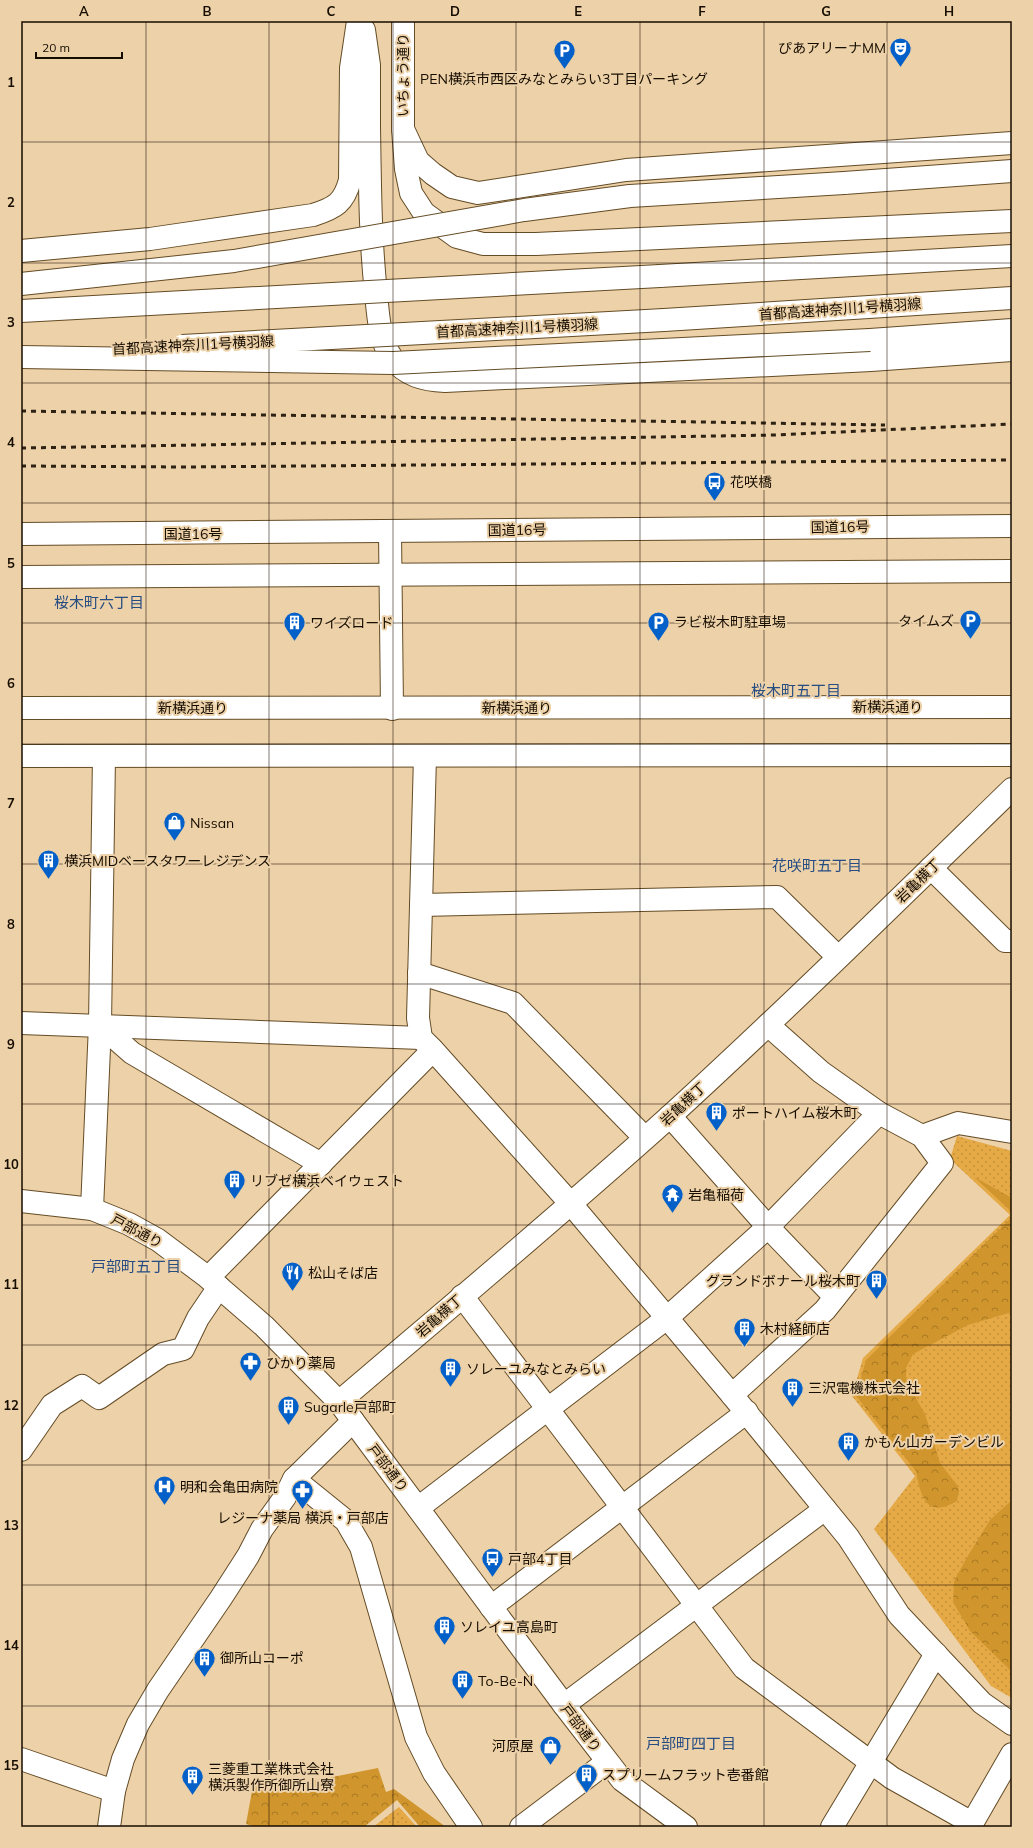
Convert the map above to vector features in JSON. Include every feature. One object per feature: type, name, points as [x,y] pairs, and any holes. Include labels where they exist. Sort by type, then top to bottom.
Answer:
[{"type":"main road","points":[[21,251],[192,234],[313,215],[328,210],[339,204],[346,194],[350,180],[351,68],[358,21]]},
{"type":"main road","points":[[362,21],[369,65],[371,250],[379,316],[384,342],[392,358],[409,374],[426,380],[445,381],[871,360],[1012,350]]},
{"type":"main road","name":"いちょう通り","points":[[403,21],[403,129],[408,181],[411,193],[424,213],[457,238],[483,244],[544,243],[1012,220]]},
{"type":"main road","points":[[403,129],[418,160],[432,174],[452,187],[478,193],[626,170],[1012,144]]},
{"type":"main road","points":[[21,284],[234,261],[524,210],[630,196],[1012,171]]},
{"type":"main road","points":[[21,311],[1012,256]]},
{"type":"main road","name":"首都高速神奈川1号横羽線","points":[[21,356],[664,320],[1012,298]]},
{"type":"main road","points":[[21,356],[393,363],[870,340],[1012,330]]},
{"type":"main road","name":"国道16号","points":[[21,534],[1012,526]]},
{"type":"main road","points":[[390,532],[392,708]]},
{"type":"main road","points":[[21,577],[1012,571]]},
{"type":"main road","name":"新横浜通り","points":[[21,708],[1012,707]]},
{"type":"main road","points":[[21,756],[1012,755]]},
{"type":"main road","points":[[92,1209],[100,1025],[104,756]]},
{"type":"main road","points":[[425,756],[418,1018],[427,1044],[571,1204],[747,1412],[848,1537],[899,1615],[982,1704],[1012,1724]]},
{"type":"main road","name":"岩亀横丁","points":[[339,1402],[571,1204],[670,1116],[768,1024],[1012,789]]},
{"type":"main road","points":[[931,868],[1005,941],[1012,941]]},
{"type":"main road","points":[[421,905],[777,897],[838,957]]},
{"type":"main road","points":[[419,973],[513,1003],[645,1138]]},
{"type":"main road","points":[[21,1023],[100,1025],[427,1044]]},
{"type":"main road","points":[[732,1395],[825,1310],[942,1163],[922,1136],[879,1112],[821,1072],[768,1024]]},
{"type":"main road","points":[[100,1025],[132,1053],[321,1164]]},
{"type":"main road","points":[[21,1450],[52,1405],[82,1386],[99,1398],[163,1354],[183,1349],[214,1282],[427,1044]]},
{"type":"main road","points":[[418,1508],[547,1408],[667,1318],[768,1227],[879,1112]]},
{"type":"main road","points":[[670,1116],[768,1227],[835,1297]]},
{"type":"main road","points":[[922,1136],[958,1123],[1012,1132]]},
{"type":"main road","name":"戸部通り","points":[[21,1201],[92,1209],[129,1224],[158,1240],[214,1282],[264,1326],[339,1402],[564,1706],[622,1780],[686,1827]]},
{"type":"main road","points":[[462,1296],[744,1668],[892,1778],[971,1825],[1012,1754]]},
{"type":"main road","points":[[491,1607],[747,1412]]},
{"type":"main road","points":[[109,1827],[114,1791],[123,1759],[138,1724],[171,1671],[222,1598],[248,1556],[262,1529],[285,1497],[294,1479],[353,1420]]},
{"type":"main road","points":[[294,1479],[346,1521],[361,1547],[416,1737],[434,1773],[471,1827]]},
{"type":"main road","points":[[564,1706],[825,1509]]},
{"type":"main road","points":[[832,1827],[936,1654]]},
{"type":"main road","points":[[21,1759],[114,1791]]},
{"type":"main road","points":[[521,1827],[607,1762]]},
{"type":"shaded area","points":[[957,1136],[1012,1151],[1012,1698],[991,1686],[874,1529],[915,1476],[852,1396],[863,1358],[1010,1215],[950,1159]]},
{"type":"shaded area","points":[[399,1807],[417,1827],[373,1827]]},
{"type":"green space","points":[[974,1177],[1012,1198],[1012,1212]]},
{"type":"green space","points":[[1012,1217],[1012,1312],[968,1325],[913,1354],[906,1368],[906,1381],[925,1414],[940,1463],[957,1485],[959,1491],[957,1501],[947,1506],[938,1508],[932,1506],[923,1497],[916,1471],[856,1396],[866,1360]]},
{"type":"green space","points":[[1012,1500],[1012,1672],[970,1631],[953,1602],[954,1581],[966,1559],[990,1520]]},
{"type":"green space","points":[[378,1768],[386,1792],[394,1789],[446,1827],[420,1827],[397,1800],[364,1827],[256,1827],[246,1824],[254,1780],[287,1786]]},
{"type":"railway","points":[[21,411],[885,425]]},
{"type":"railway","points":[[21,448],[774,435],[1012,424]]},
{"type":"railway","points":[[21,466],[184,467],[1012,460]]},
{"type":"place","name":"ぴあアリーナMM","points":[[901,68]]},
{"type":"place","name":"PEN横浜市西区みなとみらい3丁目パーキング","points":[[564,70]]},
{"type":"place","name":"花咲橋","points":[[714,502]]},
{"type":"place","name":"タイムズ","points":[[970,640]]},
{"type":"place","name":"ワイズロード","points":[[295,642]]},
{"type":"place","name":"ラビ桜木町駐車場","points":[[659,642]]},
{"type":"place","name":"Nissan","points":[[175,842]]},
{"type":"place","name":"横浜MIDベースタワーレジデンス","points":[[48,880]]},
{"type":"place","name":"ポートハイム桜木町","points":[[716,1132]]},
{"type":"place","name":"リブゼ横浜ベイウェスト","points":[[234,1200]]},
{"type":"place","name":"岩亀稲荷","points":[[672,1214]]},
{"type":"place","name":"松山そば店","points":[[293,1292]]},
{"type":"place","name":"グランドボナール桜木町","points":[[876,1300]]},
{"type":"place","name":"木村経師店","points":[[744,1348]]},
{"type":"place","name":"ひかり薬局","points":[[250,1382]]},
{"type":"place","name":"ソレーユみなとみらい","points":[[450,1388]]},
{"type":"place","name":"三沢電機株式会社","points":[[793,1408]]},
{"type":"place","name":"Sugarle戸部町","points":[[288,1426]]},
{"type":"place","name":"かもん山ガーデンビル","points":[[848,1462]]},
{"type":"place","name":"明和会亀田病院","points":[[164,1506]]},
{"type":"place","name":"レジーナ薬局 横浜・戸部店","points":[[303,1510]]},
{"type":"place","name":"戸部4丁目","points":[[492,1578]]},
{"type":"place","name":"ソレイユ高島町","points":[[444,1646]]},
{"type":"place","name":"御所山コーポ","points":[[204,1678]]},
{"type":"place","name":"To-Be-N","points":[[463,1700]]},
{"type":"place","name":"河原屋","points":[[550,1766]]},
{"type":"place","name":"スプリームフラット壱番館","points":[[586,1794]]},
{"type":"place","name":"三菱重工業株式会社 横浜製作所御所山寮","points":[[192,1796]]},
{"type":"district","name":"桜木町六丁目","points":[[99,603]]},
{"type":"district","name":"桜木町五丁目","points":[[796,691]]},
{"type":"district","name":"花咲町五丁目","points":[[817,866]]},
{"type":"district","name":"戸部町五丁目","points":[[136,1267]]},
{"type":"district","name":"戸部町四丁目","points":[[691,1744]]}]
